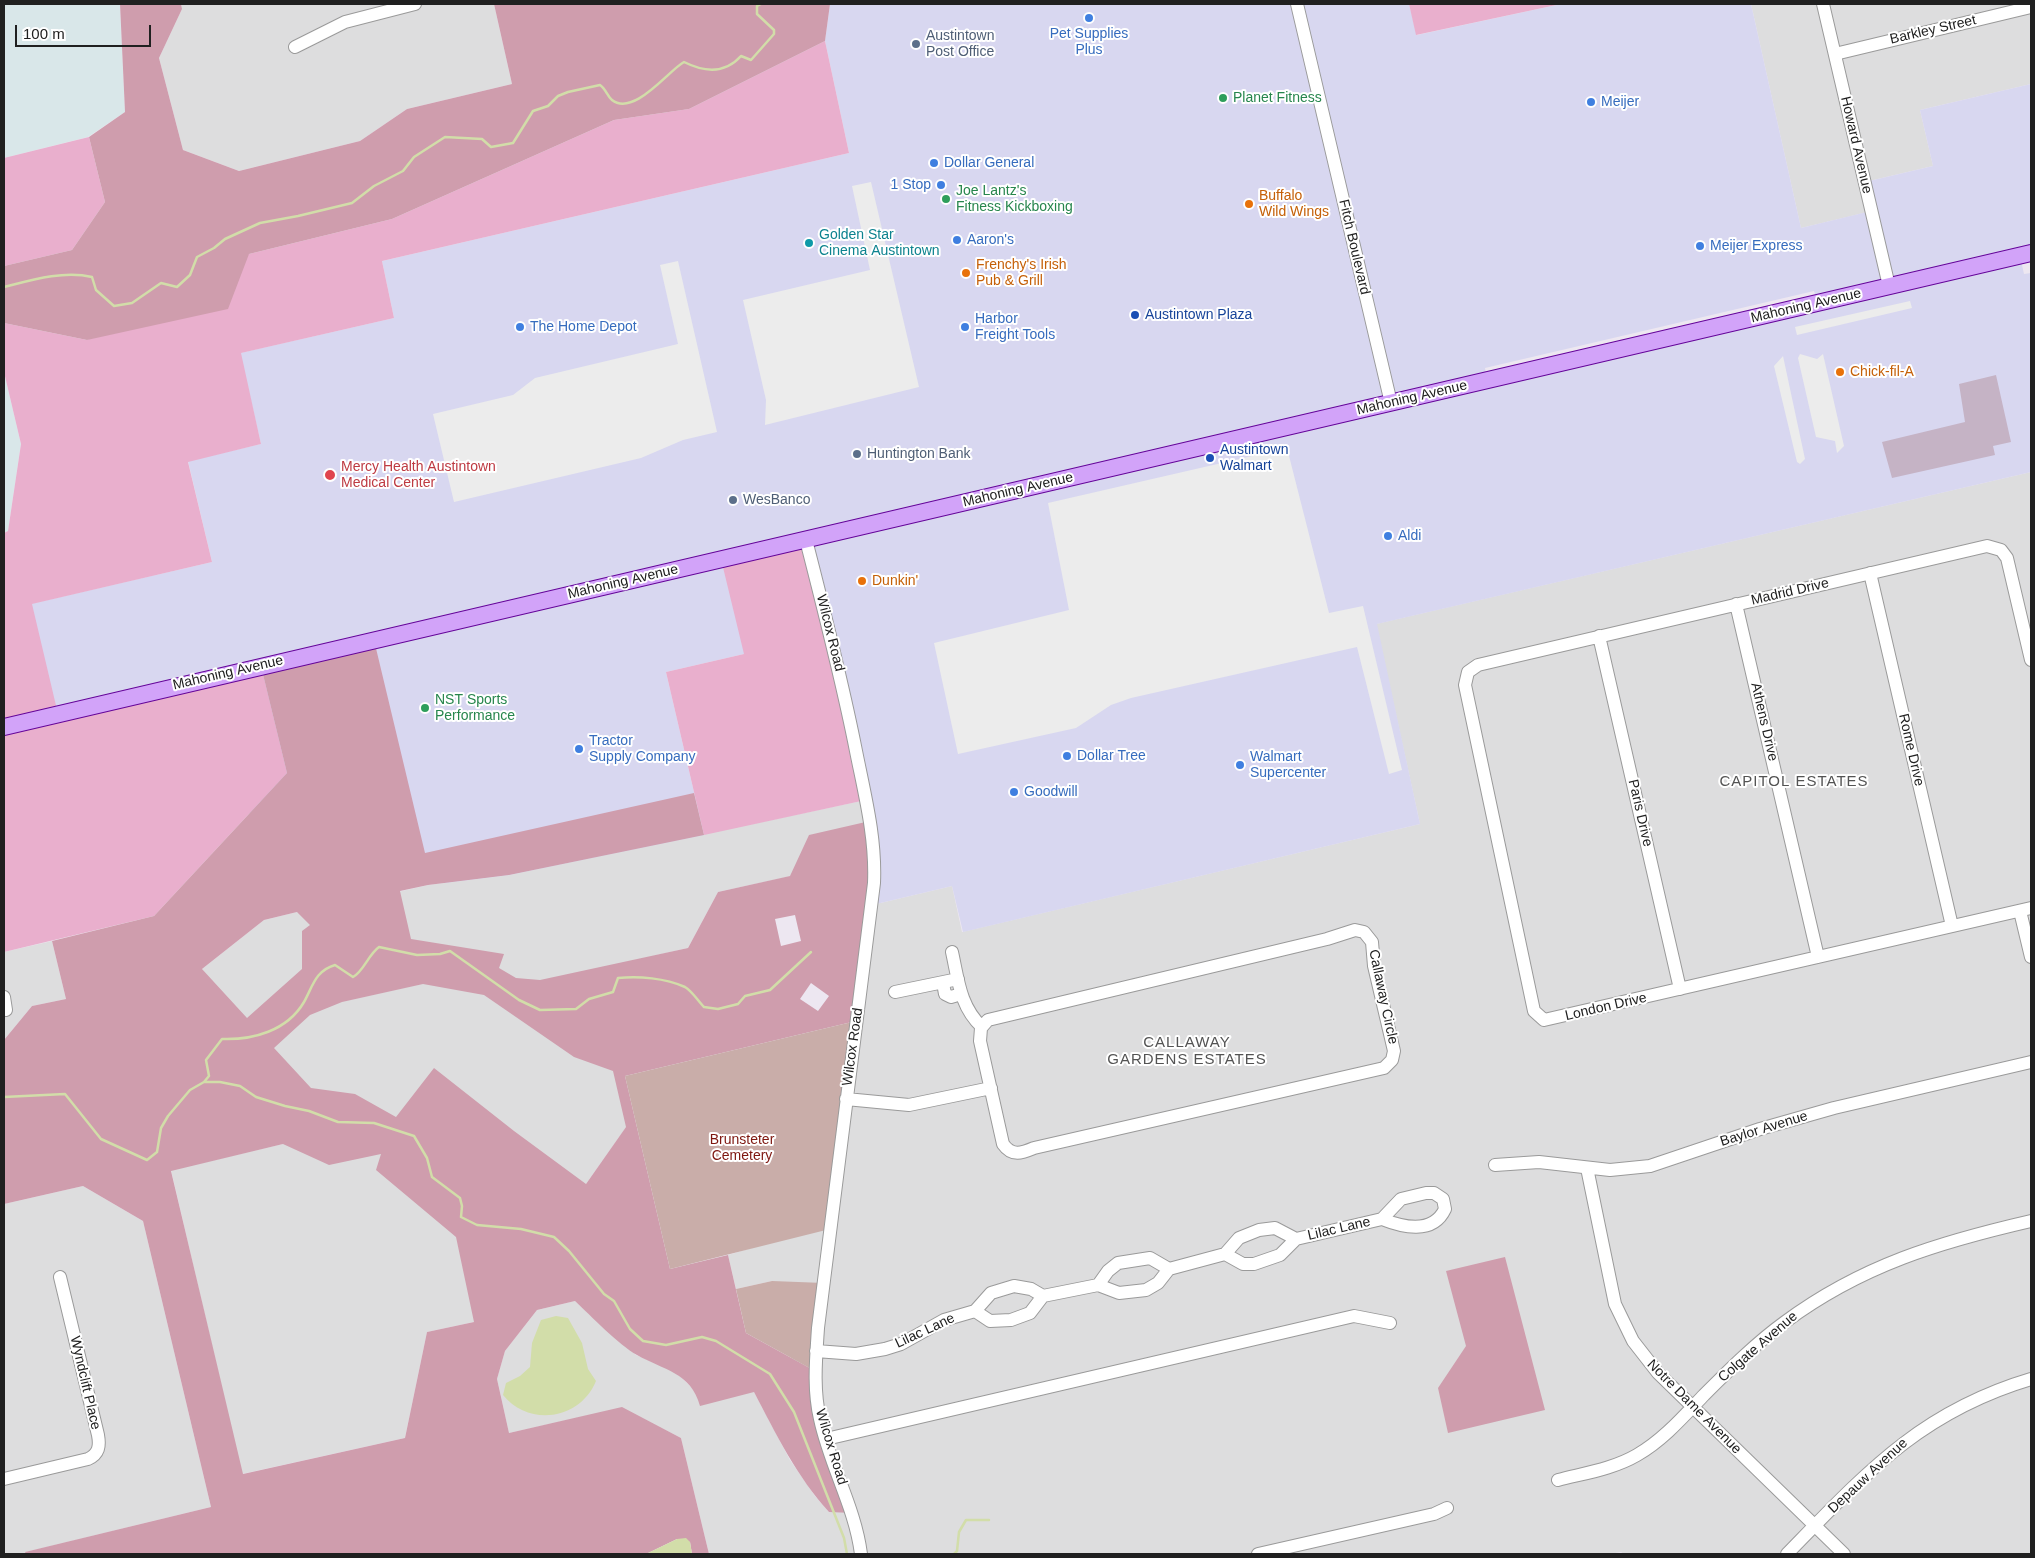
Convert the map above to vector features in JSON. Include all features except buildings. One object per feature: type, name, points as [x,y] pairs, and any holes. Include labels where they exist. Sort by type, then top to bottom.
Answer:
[{"type":"main road","name":"Mahoning Avenue","points":[[4,727],[2031,253]]},
{"type":"street","points":[[295,47],[345,22],[415,4]]},
{"type":"street","name":"Fitch Boulevard","points":[[1297,4],[1391,403]]},
{"type":"street","name":"Howard Avenue","points":[[1823,4],[1890,286]]},
{"type":"street","name":"Barkley Street","points":[[1835,54],[2031,7]]},
{"type":"street","name":"Wilcox Road","points":[[806,540],[838,661],[874,843],[874,883],[816,1351],[817,1402],[826,1440],[852,1510],[861,1554]]},
{"type":"street","name":"Madrid Drive","points":[[1468,672],[1478,664],[1987,546],[2001,550],[2007,558],[2031,660]]},
{"type":"street","name":"Rome Drive","points":[[1870,573],[1952,926]]},
{"type":"street","name":"Athens Drive","points":[[1736,604],[1818,957]]},
{"type":"street","name":"Paris Drive","points":[[1598,636],[1680,989]]},
{"type":"street","name":"London Drive","points":[[1468,672],[1464,685],[1536,1015],[1544,1020],[1551,1021],[1680,989],[2026,910],[2031,957]]},
{"type":"street","name":"Callaway Circle","points":[[1355,930],[1364,932],[1372,942],[1374,966],[1394,1051],[1392,1060],[1384,1068],[1034,1148],[1020,1153],[1012,1152],[1003,1144],[980,1041],[982,1027],[994,1016],[1327,939],[1355,930]]},
{"type":"street","points":[[952,952],[961,994],[974,1019],[982,1027]]},
{"type":"street","points":[[895,992],[958,979]]},
{"type":"street","points":[[943,983],[946,994],[951,997],[961,994]]},
{"type":"street","points":[[4,997],[6,1010]]},
{"type":"street","name":"Baylor Avenue","points":[[1496,1165],[1539,1162],[1610,1170],[1650,1166],[1834,1108],[2031,1062]]},
{"type":"street","points":[[846,1099],[909,1105],[991,1088]]},
{"type":"street","name":"Notre Dame Avenue","points":[[1587,1168],[1611,1289],[1622,1320],[1646,1360],[1844,1554]]},
{"type":"street","name":"Lilac Lane","points":[[1225,1254],[1243,1264],[1254,1264],[1280,1255],[1296,1239],[1382,1219]]},
{"type":"street","name":"Colgate Avenue","points":[[1558,1480],[1608,1468],[1636,1456],[1660,1439],[1770,1333],[1806,1307],[1853,1279],[1917,1251],[2031,1221]]},
{"type":"street","name":"Lilac Lane","points":[[1044,1296],[1098,1285],[1119,1293],[1146,1290],[1158,1283],[1169,1270],[1225,1254],[1238,1238],[1259,1230],[1275,1228],[1296,1239]]},
{"type":"street","points":[[1098,1285],[1113,1266],[1144,1258],[1157,1262],[1169,1270]]},
{"type":"street","name":"Wyndclift Place","points":[[4,1478],[88,1459],[99,1448],[98,1434],[60,1277]]},
{"type":"street","points":[[1014,1286],[1030,1289],[1044,1296],[1030,1313],[1012,1320],[990,1321],[975,1311],[990,1293],[1014,1286]]},
{"type":"street","name":"Lilac Lane","points":[[816,1351],[856,1354],[885,1349],[901,1344],[944,1320],[975,1311]]},
{"type":"street","points":[[826,1440],[1354,1316],[1390,1323]]},
{"type":"street","name":"Depauw Avenue","points":[[1788,1554],[1876,1465],[1918,1432],[1965,1404],[2031,1379]]},
{"type":"street","points":[[1258,1554],[1434,1514],[1447,1508]]},
{"type":"shaded area","points":[[4,4],[120,4],[125,112],[88,137],[4,158]]},
{"type":"shaded area","points":[[120,4],[181,4],[182,9],[159,58],[183,150],[239,171],[360,141],[407,109],[512,84],[494,4],[830,4],[825,41],[689,109],[614,120],[392,219],[249,254],[228,309],[87,340],[4,323],[4,266],[72,250],[105,202],[89,137],[125,112]]},
{"type":"shaded area","points":[[181,4],[494,4],[512,84],[407,109],[360,141],[239,171],[183,150],[159,58],[182,9]]},
{"type":"shaded area","points":[[830,4],[1409,4],[1417,35],[1561,4],[1751,4],[1801,228],[1871,211],[1865,182],[1933,166],[1920,110],[2031,84],[2031,253],[2020,256],[2024,274],[2031,273],[2031,472],[1377,624],[1420,824],[963,932],[952,886],[872,905],[866,800],[744,654],[666,672],[704,835],[509,875],[445,883],[4,727],[4,610],[212,562],[188,461],[261,444],[240,353],[394,318],[382,261],[849,153],[825,41]],"holes":[[[1814,291],[1818,303],[1487,380],[1485,368]]]},
{"type":"shaded area","points":[[1409,4],[1561,4],[1416,35]]},
{"type":"shaded area","points":[[1751,4],[2031,4],[2031,84],[1920,110],[1933,166],[1865,182],[1872,211],[1801,228]]},
{"type":"shaded area","points":[[825,41],[849,153],[382,261],[394,318],[241,353],[261,444],[188,462],[212,562],[32,604],[58,714],[261,666],[287,773],[154,916],[4,952],[4,533],[8,531],[21,444],[4,372],[4,323],[87,340],[249,254],[392,219],[614,120],[689,109]]},
{"type":"shaded area","points":[[89,137],[105,202],[72,250],[4,266],[4,158]]},
{"type":"shaded area","points":[[871,182],[919,387],[765,425],[766,400],[743,300],[870,270],[852,186]]},
{"type":"shaded area","points":[[678,261],[717,432],[683,440],[641,458],[454,502],[433,414],[513,395],[535,378],[678,344],[660,265]]},
{"type":"shaded area","points":[[1910,301],[1912,308],[1797,335],[1795,327]]},
{"type":"shaded area","points":[[1800,354],[1817,359],[1823,354],[1844,446],[1837,453],[1835,441],[1816,437],[1798,358]]},
{"type":"shaded area","points":[[1783,356],[1805,459],[1800,464],[1797,462],[1774,366]]},
{"type":"shaded area","points":[[4,372],[21,444],[8,531],[4,533]]},
{"type":"shaded area","points":[[1996,375],[2011,442],[1993,446],[1995,455],[1892,478],[1882,442],[1965,422],[1959,384]]},
{"type":"shaded area","points":[[1287,448],[1329,613],[1363,606],[1402,770],[1389,774],[1357,647],[1131,698],[1111,705],[1076,728],[958,754],[934,643],[1069,610],[1048,503]]},
{"type":"shaded area","points":[[2031,472],[2031,1554],[1624,1554],[1621,1552],[1610,1554],[709,1554],[681,1438],[622,1408],[509,1433],[497,1379],[505,1351],[537,1310],[575,1301],[636,1355],[674,1371],[697,1392],[754,1392],[790,1460],[815,1496],[829,1512],[772,1281],[736,1289],[728,1255],[786,1238],[830,1228],[872,905],[952,886],[962,932],[1420,824],[1376,624]]},
{"type":"shaded area","points":[[806,540],[866,800],[704,835],[666,672],[744,654],[721,559]]},
{"type":"shaded area","points":[[374,640],[425,853],[694,793],[704,835],[509,875],[428,885],[400,891],[411,939],[504,954],[499,968],[516,978],[540,980],[688,948],[718,892],[790,876],[809,835],[870,821],[874,843],[856,1021],[625,1076],[670,1269],[728,1255],[746,1333],[815,1371],[817,1402],[853,1513],[829,1512],[817,1499],[788,1455],[754,1392],[700,1406],[696,1395],[683,1379],[630,1350],[605,1330],[575,1301],[537,1310],[505,1351],[497,1379],[509,1433],[622,1407],[681,1438],[709,1554],[692,1554],[690,1542],[677,1539],[646,1554],[26,1554],[25,1552],[211,1507],[143,1221],[83,1186],[4,1204],[4,1040],[32,1006],[66,999],[52,941],[154,916],[287,773],[261,666]],"holes":[[[297,912],[310,925],[302,931],[302,969],[247,1018],[202,969],[264,920]],[[795,915],[801,941],[781,946],[775,919]],[[811,983],[829,996],[818,1011],[800,999]],[[423,984],[484,995],[574,1057],[613,1071],[626,1127],[586,1184],[514,1131],[434,1068],[396,1117],[355,1094],[311,1088],[274,1048],[310,1015],[342,1002]],[[283,1144],[329,1165],[381,1154],[376,1170],[456,1237],[474,1322],[427,1332],[405,1438],[243,1474],[171,1171]]]},
{"type":"shaded area","points":[[866,800],[875,858],[718,892],[688,948],[600,968],[634,1116],[574,1201],[474,1322],[427,1332],[405,1438],[242,1474],[171,1170],[283,1144],[202,969],[264,920],[428,885],[509,875]]},
{"type":"shaded area","points":[[52,941],[66,999],[32,1006],[4,1040],[4,952]]},
{"type":"shaded area","points":[[83,1186],[143,1221],[211,1507],[26,1552],[26,1554],[4,1554],[4,1204]]},
{"type":"shaded area","points":[[1505,1257],[1545,1410],[1448,1433],[1438,1388],[1466,1346],[1446,1271]]},
{"type":"shaded area","points":[[556,1316],[568,1318],[582,1343],[588,1369],[596,1381],[588,1394],[578,1404],[566,1411],[553,1415],[526,1412],[514,1405],[503,1395],[506,1383],[520,1376],[530,1367],[532,1343],[541,1320]]},
{"type":"shaded area","points":[[686,1538],[690,1542],[692,1554],[646,1554],[677,1539]]},
{"type":"green space","name":"Brunsteter Cemetery","points":[[856,1021],[830,1229],[670,1269],[625,1076]]},
{"type":"green space","points":[[772,1281],[824,1283],[815,1371],[746,1333],[736,1289]]},
{"type":"waterway","points":[[4,287],[59,275],[81,275],[92,277],[96,290],[114,306],[132,303],[161,283],[177,287],[190,275],[197,257],[214,248],[225,239],[260,223],[352,203],[374,186],[403,171],[414,157],[445,137],[482,139],[491,147],[513,143],[533,111],[548,106],[558,96],[568,92],[600,85],[612,100],[621,104],[640,98],[684,62],[699,68],[714,70],[728,66],[741,56],[751,60],[774,34],[774,30],[757,14],[757,6],[761,4]]},
{"type":"waterway","points":[[204,1082],[209,1076],[206,1060],[222,1039],[246,1038],[279,1027],[297,1012],[315,980],[323,971],[335,965],[353,977],[379,947],[417,955],[440,954],[450,951],[519,1000],[540,1010],[576,1009],[589,999],[613,992],[618,978],[635,977],[652,978],[685,987],[704,1007],[718,1009],[738,1004],[745,996],[770,990],[811,952]]},
{"type":"waterway","points":[[4,1097],[65,1094],[101,1139],[147,1160],[157,1152],[161,1128],[168,1116],[190,1090],[204,1082],[220,1082],[240,1086],[256,1097],[309,1111],[338,1122],[374,1123],[414,1136],[427,1158],[432,1177],[460,1198],[462,1206],[461,1217],[477,1225],[521,1229],[554,1237],[569,1251],[604,1294],[614,1301],[630,1329],[643,1341],[666,1345],[702,1337],[716,1341],[770,1374],[794,1412],[844,1538],[847,1554]]},
{"type":"waterway","points":[[954,1554],[957,1551],[959,1532],[966,1520],[989,1520]]},
{"type":"place","name":"Pet Supplies Plus","points":[[1089,18]]},
{"type":"place","name":"Austintown Post Office","points":[[916,44]]},
{"type":"place","name":"Planet Fitness","points":[[1223,98]]},
{"type":"place","name":"Meijer","points":[[1591,102]]},
{"type":"place","name":"Dollar General","points":[[934,163]]},
{"type":"place","name":"1 Stop","points":[[941,185]]},
{"type":"place","name":"Joe Lantz's Fitness Kickboxing","points":[[946,199]]},
{"type":"place","name":"Buffalo Wild Wings","points":[[1249,204]]},
{"type":"place","name":"Aaron's","points":[[957,240]]},
{"type":"place","name":"Golden Star Cinema Austintown","points":[[809,243]]},
{"type":"place","name":"Meijer Express","points":[[1700,246]]},
{"type":"place","name":"Frenchy's Irish Pub & Grill","points":[[966,273]]},
{"type":"place","name":"Austintown Plaza","points":[[1135,315]]},
{"type":"place","name":"The Home Depot","points":[[520,327]]},
{"type":"place","name":"Harbor Freight Tools","points":[[965,327]]},
{"type":"place","name":"Chick-fil-A","points":[[1840,372]]},
{"type":"place","name":"Huntington Bank","points":[[857,454]]},
{"type":"place","name":"Austintown Walmart","points":[[1210,458]]},
{"type":"place","name":"Mercy Health Austintown Medical Center","points":[[330,475]]},
{"type":"place","name":"WesBanco","points":[[733,500]]},
{"type":"place","name":"Aldi","points":[[1388,536]]},
{"type":"place","name":"Dunkin'","points":[[862,581]]},
{"type":"place","name":"NST Sports Performance","points":[[425,708]]},
{"type":"place","name":"Tractor Supply Company","points":[[579,749]]},
{"type":"place","name":"Dollar Tree","points":[[1067,756]]},
{"type":"place","name":"Walmart Supercenter","points":[[1240,765]]},
{"type":"place","name":"Goodwill","points":[[1014,792]]},
{"type":"district","name":"CAPITOL ESTATES","points":[[1794,782]]},
{"type":"district","name":"CALLAWAY GARDENS ESTATES","points":[[1187,1052]]}]
